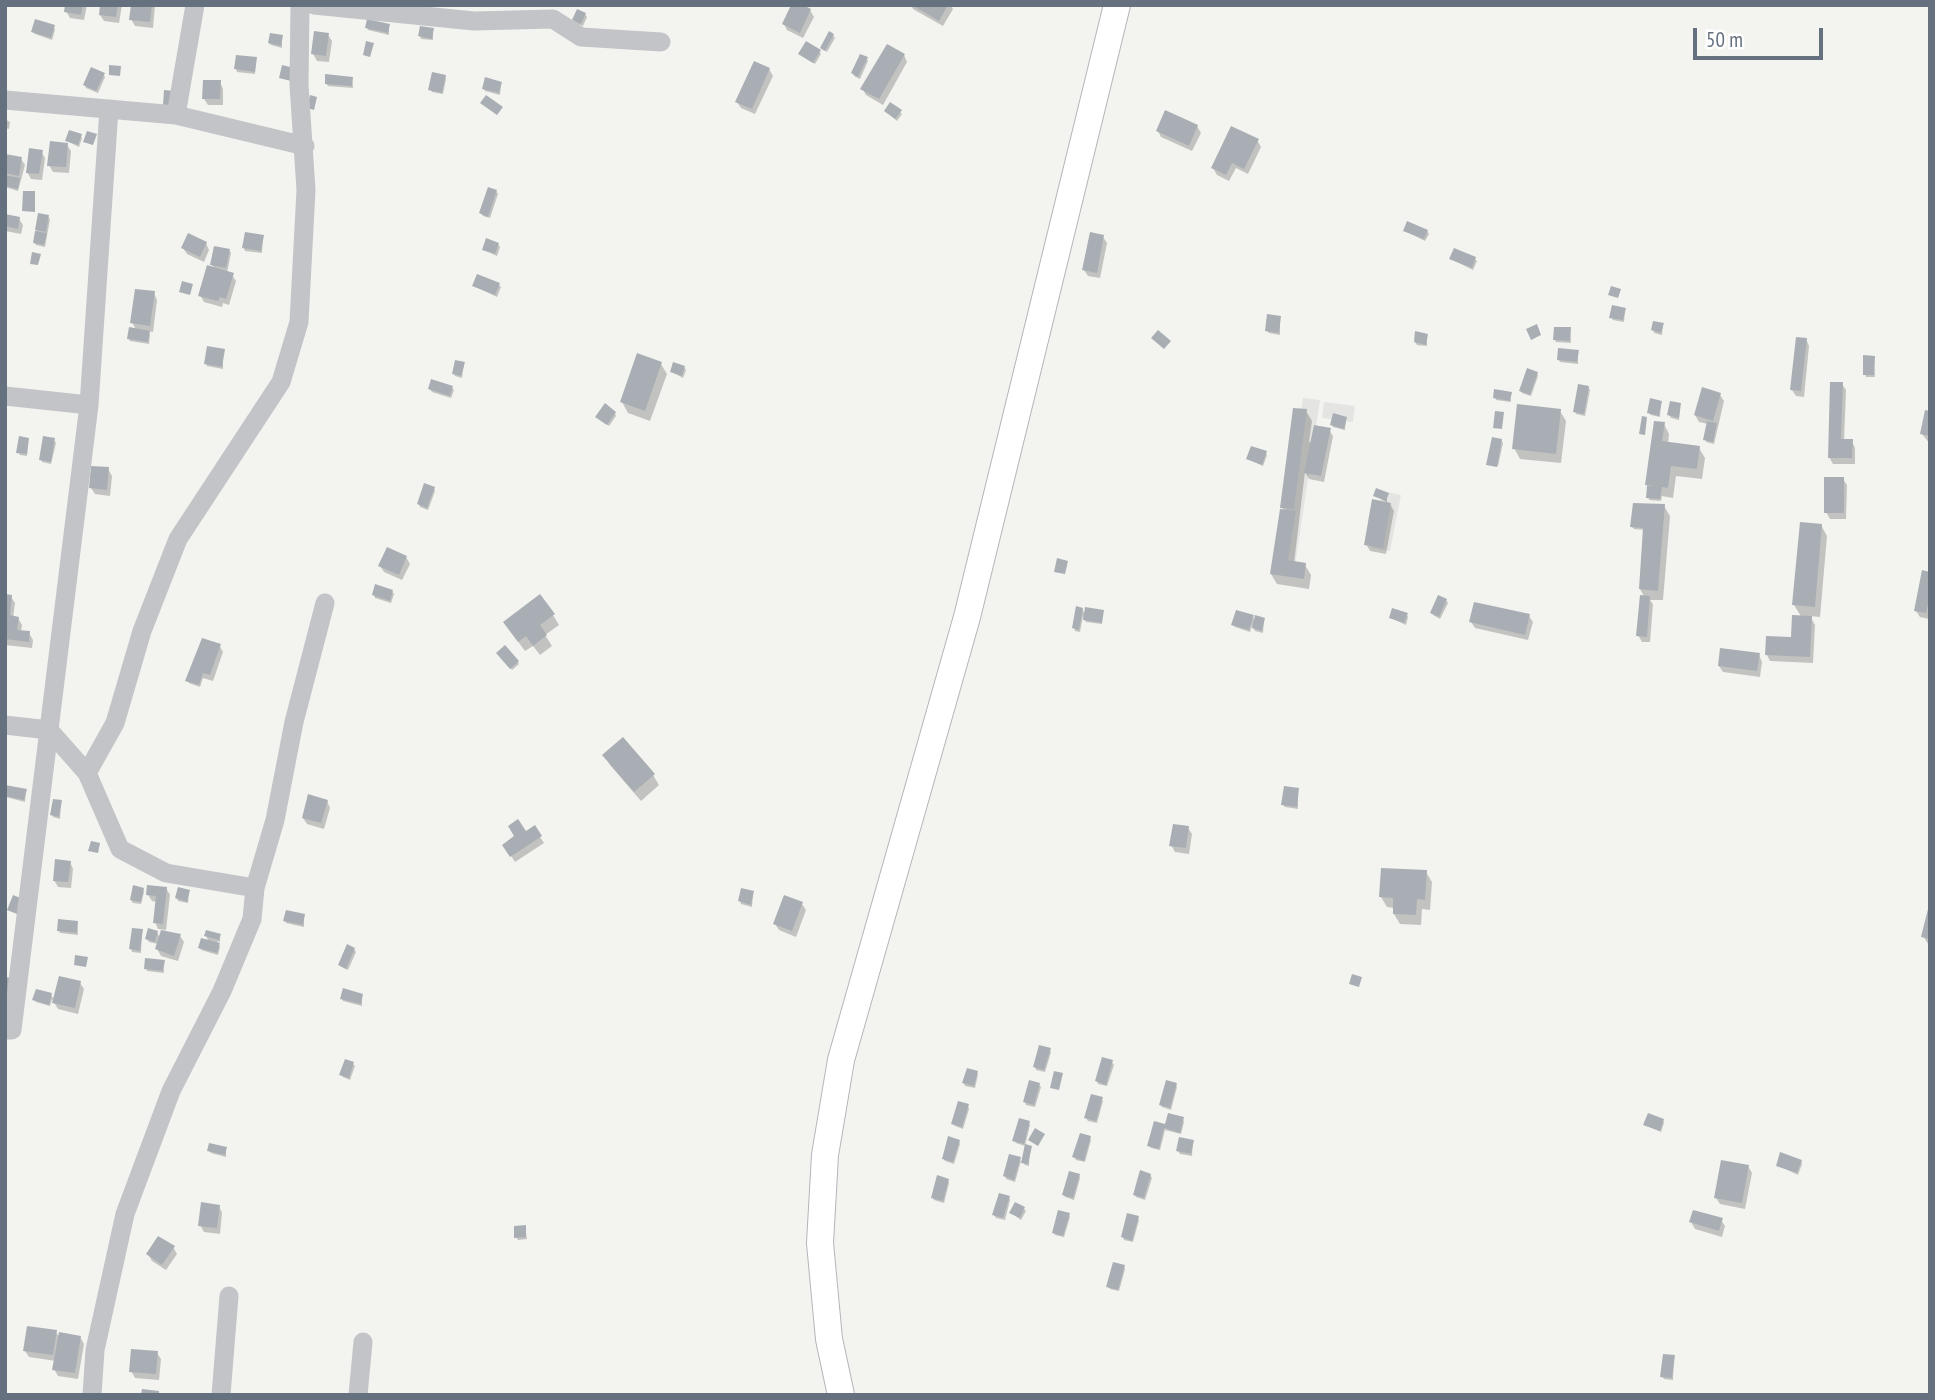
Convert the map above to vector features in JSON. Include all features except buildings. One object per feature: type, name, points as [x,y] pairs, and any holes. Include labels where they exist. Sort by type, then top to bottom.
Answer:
[{"type":"main road","points":[[841,1395],[829,1339],[820,1243],[825,1155],[841,1059],[967,617],[1117,5]]},
{"type":"street","points":[[176,115],[195,5]]},
{"type":"street","points":[[87,773],[115,723],[142,631],[178,539],[281,382],[299,321],[306,190],[299,85],[300,5]]},
{"type":"street","points":[[314,5],[474,21],[553,19],[581,37],[661,42]]},
{"type":"street","points":[[5,100],[176,115],[305,146]]},
{"type":"street","points":[[5,1030],[12,1030],[89,405],[109,109]]},
{"type":"street","points":[[5,396],[89,405]]},
{"type":"street","points":[[92,1395],[95,1350],[125,1214],[171,1091],[222,992],[252,919],[255,888],[275,820],[294,722],[325,603]]},
{"type":"street","points":[[5,725],[49,730],[87,773],[120,849],[166,873],[255,888]]},
{"type":"street","points":[[222,1395],[229,1296]]},
{"type":"street","points":[[358,1395],[363,1342]]},
{"type":"shaded area","points":[[1303,398],[1320,400],[1294,572],[1277,569]]},
{"type":"shaded area","points":[[1324,402],[1355,406],[1353,422],[1322,418]]},
{"type":"shaded area","points":[[1382,491],[1401,495],[1390,551],[1371,548]]}]
